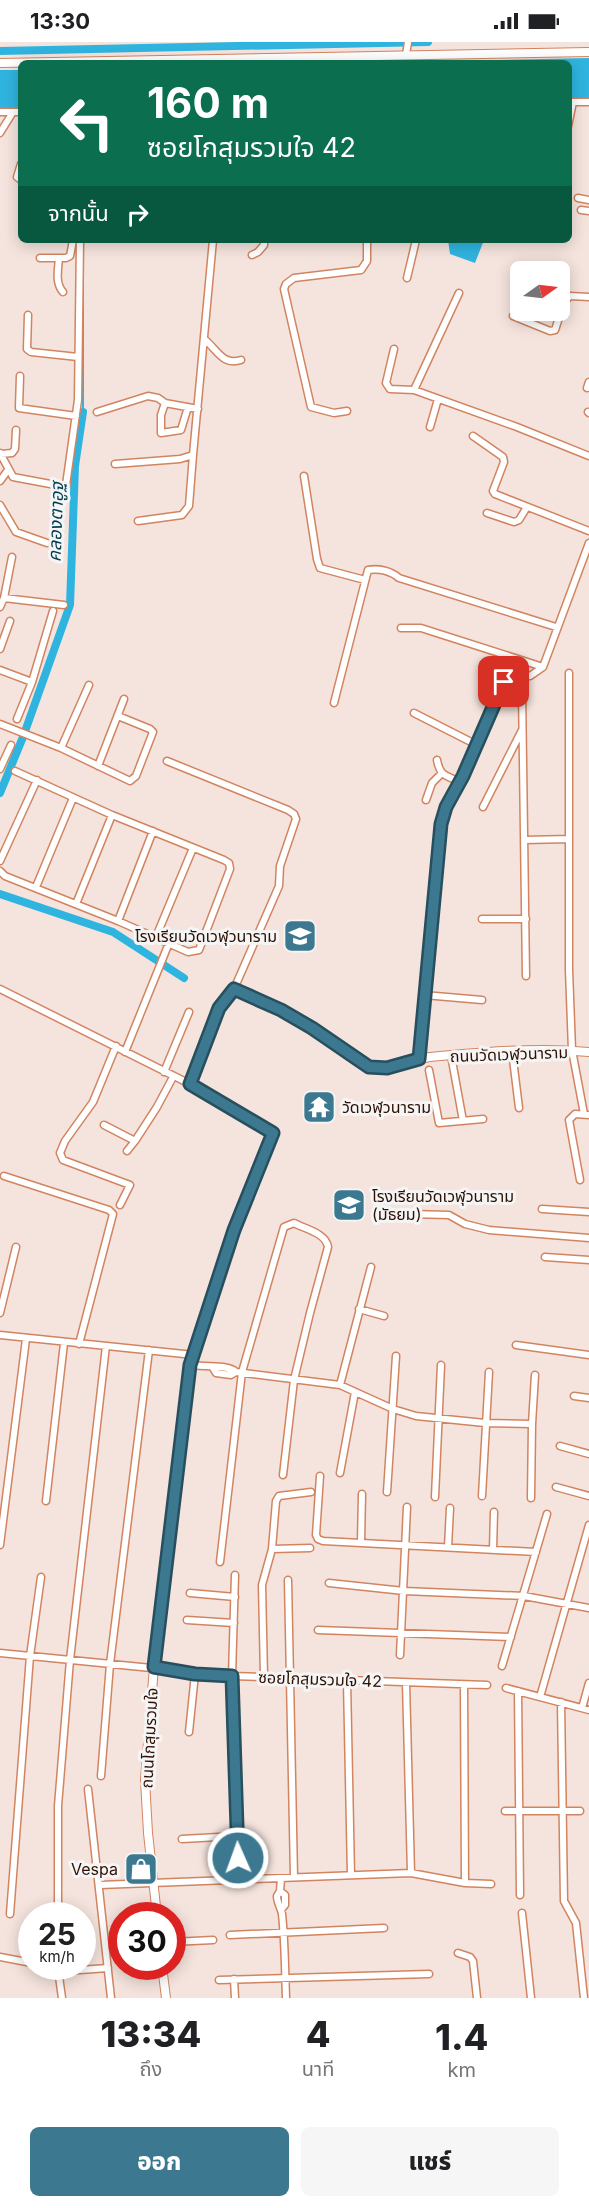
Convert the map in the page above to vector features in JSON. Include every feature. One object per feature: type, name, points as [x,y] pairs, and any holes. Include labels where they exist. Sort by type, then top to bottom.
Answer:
[{"type":"street","points":[[406,55],[408,42]]},
{"type":"street","points":[[152,60],[589,52]]},
{"type":"street","points":[[0,63],[18,63]]},
{"type":"street","points":[[572,102],[589,102]]},
{"type":"street","points":[[0,112],[18,112]]},
{"type":"street","points":[[0,133],[13,112]]},
{"type":"street","points":[[578,198],[589,200]]},
{"type":"street","points":[[580,210],[589,211]]},
{"type":"street","points":[[40,258],[66,258],[70,256],[72,243]]},
{"type":"street","points":[[16,430],[15,450],[12,453],[0,454],[13,477],[61,486],[66,484],[76,416],[80,243]]},
{"type":"street","points":[[138,521],[183,515],[189,506],[213,243]]},
{"type":"street","points":[[252,255],[258,252],[264,243]]},
{"type":"street","points":[[347,411],[334,413],[311,407],[284,290],[286,284],[294,278],[361,270],[367,261],[367,243]]},
{"type":"street","points":[[407,278],[415,243]]},
{"type":"street","points":[[59,258],[57,280],[63,292]]},
{"type":"street","points":[[414,390],[459,293]]},
{"type":"street","points":[[570,296],[589,297]]},
{"type":"street","points":[[28,315],[27,349],[78,357]]},
{"type":"street","points":[[525,321],[550,331],[555,330],[558,321]]},
{"type":"street","points":[[204,339],[225,361],[234,363],[241,360]]},
{"type":"street","points":[[394,349],[386,383],[390,388],[414,390],[589,456]]},
{"type":"street","points":[[20,376],[19,408],[76,416]]},
{"type":"street","points":[[97,412],[140,397],[158,398],[165,403],[198,409]]},
{"type":"street","points":[[430,426],[438,399]]},
{"type":"street","points":[[165,403],[161,415],[161,433],[180,430],[188,407]]},
{"type":"street","points":[[473,436],[503,457],[504,462],[493,491],[495,494],[589,531]]},
{"type":"street","points":[[115,464],[180,459],[194,455]]},
{"type":"street","points":[[0,481],[8,470]]},
{"type":"street","points":[[304,476],[316,560],[320,568],[365,580]]},
{"type":"street","points":[[0,505],[16,532],[47,543]]},
{"type":"street","points":[[487,513],[514,522],[519,520],[527,507]]},
{"type":"street","points":[[419,1059],[441,824],[446,807],[460,782],[504,682],[515,675],[530,676],[543,667],[589,543]]},
{"type":"street","points":[[0,608],[12,557]]},
{"type":"street","points":[[334,703],[368,570],[392,572],[399,578],[556,627]]},
{"type":"street","points":[[4,598],[64,605]]},
{"type":"street","points":[[17,719],[32,682],[53,611]]},
{"type":"street","points":[[0,649],[10,621]]},
{"type":"street","points":[[401,628],[421,628],[543,667]]},
{"type":"street","points":[[0,670],[32,682]]},
{"type":"street","points":[[569,673],[569,970],[572,1050],[587,1115],[575,1114],[569,1120],[580,1180]]},
{"type":"street","points":[[61,748],[89,685]]},
{"type":"street","points":[[522,690],[526,976]]},
{"type":"street","points":[[98,766],[124,699]]},
{"type":"street","points":[[414,713],[477,745]]},
{"type":"street","points":[[0,724],[61,748],[130,781],[136,776],[152,735],[150,729],[118,716]]},
{"type":"street","points":[[483,807],[523,728]]},
{"type":"street","points":[[0,769],[10,745]]},
{"type":"street","points":[[437,759],[441,773],[460,782]]},
{"type":"street","points":[[0,989],[190,1084],[219,1008],[234,989],[279,886],[280,866],[296,819],[294,814],[288,810],[167,761]]},
{"type":"street","points":[[0,871],[5,876],[188,952],[199,950],[230,869],[229,863],[224,860],[112,815],[15,771]]},
{"type":"street","points":[[426,800],[432,783],[441,773]]},
{"type":"street","points":[[0,861],[37,780]]},
{"type":"street","points":[[36,887],[73,798]]},
{"type":"street","points":[[76,904],[112,815]]},
{"type":"street","points":[[118,921],[153,831]]},
{"type":"street","points":[[525,840],[569,839]]},
{"type":"street","points":[[156,938],[193,848]]},
{"type":"street","points":[[482,919],[526,919]]},
{"type":"street","points":[[125,1052],[169,943]]},
{"type":"street","name":"ถนนวัดเวฬุวนาราม","points":[[234,989],[289,1015],[369,1067],[387,1068],[419,1059],[451,1055],[512,1051],[589,1052]]},
{"type":"street","points":[[424,995],[482,1000]]},
{"type":"street","points":[[164,1072],[189,1012]]},
{"type":"street","points":[[116,1046],[93,1102],[65,1141],[60,1153],[63,1160],[130,1185],[120,1205]]},
{"type":"street","points":[[512,1051],[519,1108]]},
{"type":"street","points":[[451,1055],[463,1121]]},
{"type":"street","points":[[429,1070],[439,1123],[483,1119]]},
{"type":"street","points":[[127,1151],[152,1115],[173,1077]]},
{"type":"street","name":"ถนนโกสุมรวมใจ","points":[[156,1902],[145,1780],[154,1667],[190,1365],[234,1230],[273,1133],[190,1084]]},
{"type":"street","points":[[104,1125],[135,1141]]},
{"type":"street","points":[[4,1176],[109,1210],[113,1214],[79,1344]]},
{"type":"street","points":[[542,1209],[589,1212]]},
{"type":"street","points":[[409,1214],[449,1215],[465,1224],[489,1230],[589,1238]]},
{"type":"street","points":[[219,1562],[239,1372],[284,1227],[294,1223],[323,1237],[328,1247],[294,1380],[283,1475]]},
{"type":"street","points":[[0,1312],[16,1246]]},
{"type":"street","points":[[545,1257],[589,1260]]},
{"type":"street","points":[[339,1385],[371,1267]]},
{"type":"street","points":[[359,1309],[384,1316]]},
{"type":"street","points":[[0,1335],[194,1355]]},
{"type":"street","points":[[0,1545],[26,1339]]},
{"type":"street","points":[[46,1501],[64,1343]]},
{"type":"street","points":[[516,1345],[589,1355]]},
{"type":"street","points":[[58,1902],[58,1806],[70,1660],[106,1346]]},
{"type":"street","points":[[101,1776],[110,1664],[149,1350]]},
{"type":"street","points":[[387,1492],[396,1356]]},
{"type":"street","points":[[190,1365],[213,1368],[216,1372],[231,1375],[239,1372],[339,1385],[393,1409],[416,1416],[485,1423],[532,1424]]},
{"type":"street","points":[[435,1497],[441,1365]]},
{"type":"street","points":[[482,1496],[489,1372]]},
{"type":"street","points":[[531,1498],[535,1375]]},
{"type":"street","points":[[340,1473],[354,1392]]},
{"type":"street","points":[[574,1396],[589,1398]]},
{"type":"street","points":[[560,1446],[589,1454]]},
{"type":"street","points":[[320,1476],[318,1539],[405,1546],[536,1552]]},
{"type":"street","points":[[556,1487],[589,1496]]},
{"type":"street","points":[[264,1677],[262,1585],[272,1549],[276,1501],[279,1496],[311,1492]]},
{"type":"street","points":[[361,1543],[362,1494]]},
{"type":"street","points":[[400,1655],[407,1507]]},
{"type":"street","points":[[448,1547],[450,1508]]},
{"type":"street","points":[[493,1550],[494,1512]]},
{"type":"street","points":[[502,1666],[547,1514]]},
{"type":"street","points":[[540,1697],[589,1525]]},
{"type":"street","points":[[272,1549],[310,1548]]},
{"type":"street","points":[[235,1575],[232,1676],[239,1879]]},
{"type":"street","points":[[10,1914],[30,1656],[41,1577]]},
{"type":"street","points":[[288,1580],[294,1877]]},
{"type":"street","points":[[329,1583],[404,1591],[524,1596],[589,1608]]},
{"type":"street","points":[[190,1593],[235,1597]]},
{"type":"street","points":[[187,1620],[234,1623]]},
{"type":"street","points":[[318,1630],[511,1637]]},
{"type":"street","name":"ซอยโกสุมรวมใจ 42","points":[[0,1653],[154,1667],[195,1674],[487,1685]]},
{"type":"street","points":[[189,1732],[195,1674]]},
{"type":"street","points":[[347,1681],[351,1875]]},
{"type":"street","points":[[406,1683],[411,1873]]},
{"type":"street","points":[[506,1688],[585,1709],[589,1683]]},
{"type":"street","points":[[464,1684],[465,1883]]},
{"type":"street","points":[[518,1691],[520,1895]]},
{"type":"street","points":[[561,1702],[564,1901],[576,1923],[584,1998]]},
{"type":"street","points":[[88,1789],[108,1968],[96,1969]]},
{"type":"street","points":[[505,1811],[580,1811]]},
{"type":"street","points":[[182,1839],[237,1836]]},
{"type":"street","points":[[100,1885],[411,1873],[465,1883],[491,1884]]},
{"type":"street","points":[[281,1879],[277,1896],[284,1933],[286,1998]]},
{"type":"street","points":[[522,1912],[531,1998]]},
{"type":"street","points":[[230,1935],[384,1928]]},
{"type":"street","points":[[186,1941],[213,1940]]},
{"type":"street","points":[[458,1953],[471,1957],[477,1998]]},
{"type":"street","points":[[0,1957],[18,1961]]},
{"type":"street","points":[[219,1980],[429,1974]]},
{"type":"street","points":[[234,1979],[235,1998]]},
{"type":"street","points":[[60,1980],[62,1998]]},
{"type":"street","points":[[109,1980],[111,1998]]},
{"type":"street","points":[[164,1980],[166,1998]]},
{"type":"water","points":[[589,58],[589,98],[572,98],[572,60],[493,60]]},
{"type":"water","points":[[0,70],[18,70],[18,108],[0,108]]},
{"type":"water","points":[[448,243],[483,243],[475,263],[450,254]]},
{"type":"waterway","points":[[0,51],[428,42]]},
{"type":"waterway","name":"คลองตาอูฐ","points":[[83,243],[83,412]]},
{"type":"waterway","name":"คลองตาอูฐ","points":[[0,793],[23,737],[70,605],[75,466],[83,412]]},
{"type":"waterway","points":[[0,894],[113,932],[184,978]]},
{"type":"place","name":"โรงเรียนวัดเวฬุวนาราม","points":[[300,936]]},
{"type":"place","name":"วัดเวฬุวนาราม","points":[[319,1107]]},
{"type":"place","name":"โรงเรียนวัดเวฬุวนาราม (มัธยม)","points":[[349,1205]]},
{"type":"place","name":"Vespa","points":[[141,1869]]},
{"type":"route","points":[[238,1858],[232,1676],[195,1674],[154,1667],[190,1365],[234,1230],[273,1133],[190,1084],[219,1008],[234,989],[281,1010],[369,1067],[387,1068],[419,1059],[441,824],[446,807],[463,776],[504,682]]}]
